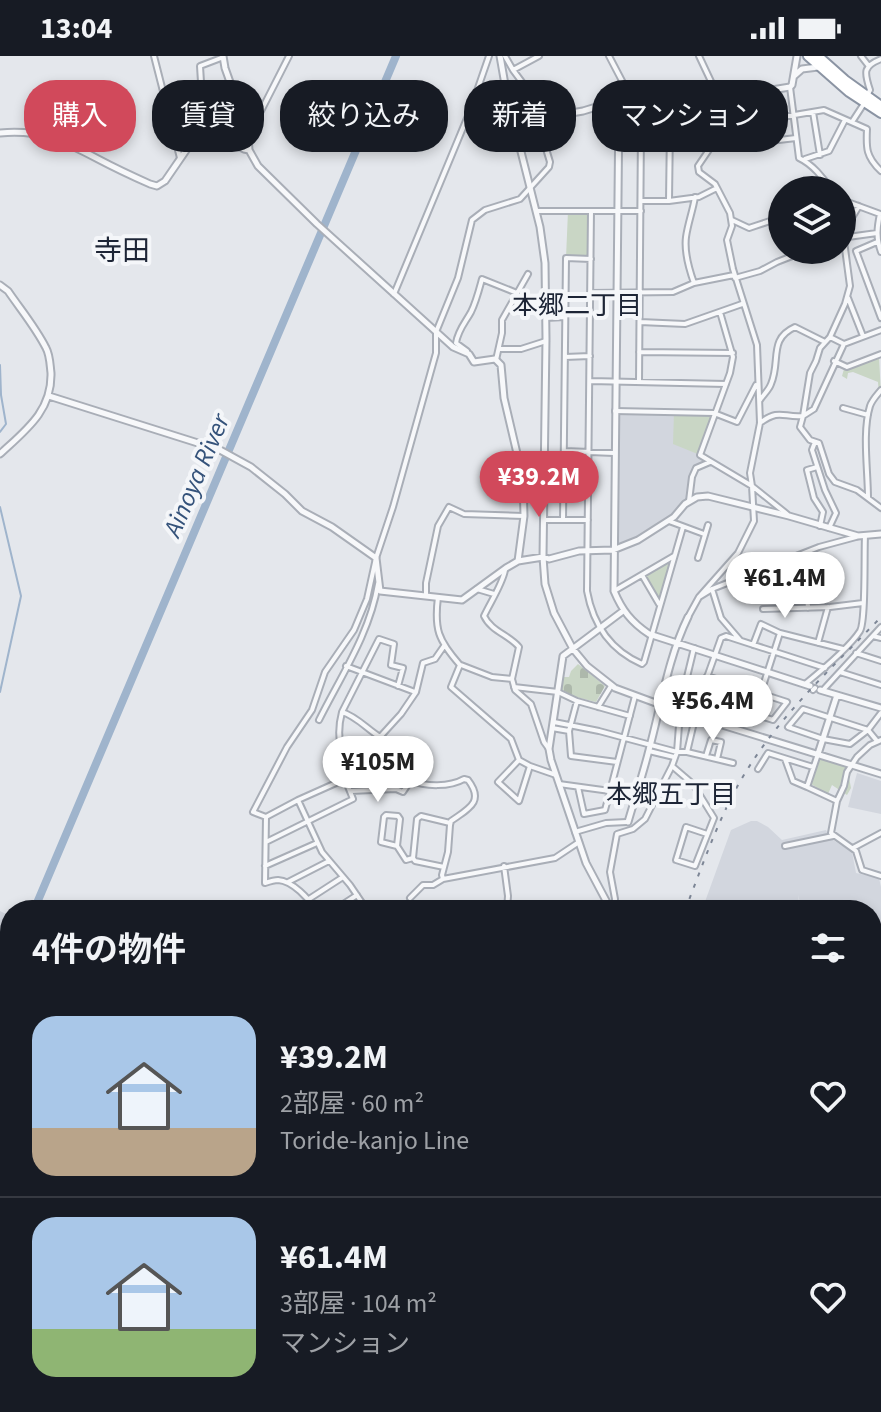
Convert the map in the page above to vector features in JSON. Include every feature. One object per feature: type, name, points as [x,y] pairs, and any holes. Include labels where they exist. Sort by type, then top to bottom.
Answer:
[{"type":"highway","points":[[808,56],[866,99],[881,106]]},
{"type":"highway","points":[[818,56],[881,113]]},
{"type":"street","points":[[154,56],[180,159]]},
{"type":"street","points":[[264,105],[289,56]]},
{"type":"street","points":[[394,294],[470,111],[489,56]]},
{"type":"street","points":[[502,56],[520,80]]},
{"type":"street","points":[[502,56],[506,80]]},
{"type":"street","points":[[513,70],[539,56]]},
{"type":"street","points":[[609,56],[622,80]]},
{"type":"street","points":[[699,56],[710,80]]},
{"type":"street","points":[[797,56],[790,87],[799,158],[821,176]]},
{"type":"street","points":[[852,122],[870,90],[866,80],[868,65],[861,56]]},
{"type":"street","points":[[201,80],[200,66],[222,58],[230,80]]},
{"type":"street","points":[[868,65],[881,59]]},
{"type":"street","points":[[794,76],[806,68],[821,68]]},
{"type":"street","points":[[788,116],[824,110],[867,129],[868,157],[881,171]]},
{"type":"street","points":[[813,112],[820,155]]},
{"type":"street","points":[[803,160],[829,151],[845,120]]},
{"type":"street","points":[[0,133],[38,133],[59,139],[157,186],[165,181],[185,152]]},
{"type":"street","points":[[788,139],[796,138]]},
{"type":"street","points":[[250,152],[258,166],[317,224],[453,347],[469,354]]},
{"type":"street","points":[[522,152],[545,263],[545,584],[554,613],[573,649],[587,666],[612,685],[635,696],[881,774]]},
{"type":"street","points":[[266,842],[353,799],[345,779],[266,817],[253,812],[287,747],[312,710],[325,672],[354,630],[367,599],[376,558],[436,353],[436,332],[458,278],[472,220],[485,210],[520,199],[549,167],[547,152]]},
{"type":"street","points":[[618,152],[614,591],[631,621],[651,635],[881,710],[868,730],[850,744],[788,727],[803,709],[868,730],[879,741],[864,750],[847,772],[831,830],[833,836],[856,851],[860,869],[881,876]]},
{"type":"street","points":[[639,382],[641,152]]},
{"type":"street","points":[[669,201],[670,152]]},
{"type":"street","points":[[575,832],[606,823],[628,822],[659,705],[688,617],[699,597],[738,553],[754,521],[750,473],[760,423],[757,345],[742,304],[727,240],[732,226],[730,213],[717,188],[699,172],[698,166],[708,152]]},
{"type":"street","points":[[641,201],[699,197],[717,188]]},
{"type":"street","points":[[694,283],[689,270],[686,235],[695,197]]},
{"type":"street","points":[[856,205],[881,213],[877,242],[881,252]]},
{"type":"street","points":[[856,212],[859,206]]},
{"type":"street","points":[[536,211],[641,211]]},
{"type":"street","points":[[591,211],[587,591],[600,628],[619,651],[642,664],[683,527]]},
{"type":"street","points":[[731,220],[749,228],[768,222]]},
{"type":"street","points":[[856,231],[878,229]]},
{"type":"street","points":[[877,242],[856,251],[881,318]]},
{"type":"street","points":[[563,520],[566,258],[591,259]]},
{"type":"street","points":[[591,293],[673,292],[694,283],[760,271],[773,264]]},
{"type":"street","points":[[847,264],[848,295],[810,373],[800,427],[810,440],[819,443],[829,474],[835,482],[857,490],[881,508]]},
{"type":"street","points":[[496,360],[502,320],[528,274]]},
{"type":"street","points":[[517,293],[482,279],[471,311],[455,340],[474,362],[496,360],[501,365],[504,398],[523,479],[524,516],[518,561]]},
{"type":"street","points":[[0,285],[8,291],[48,351],[51,381],[44,407],[30,427],[0,454]]},
{"type":"street","points":[[848,295],[863,336]]},
{"type":"street","points":[[639,322],[685,324],[742,304]]},
{"type":"street","points":[[720,312],[733,353],[732,365],[700,455],[752,486],[789,516]]},
{"type":"street","points":[[546,318],[565,317]]},
{"type":"street","points":[[758,402],[771,386],[778,341],[784,332],[795,327],[825,342]]},
{"type":"street","points":[[760,423],[771,415],[785,413],[803,416],[814,409],[844,344],[881,330]]},
{"type":"street","points":[[830,337],[844,344]]},
{"type":"street","points":[[499,349],[521,349],[546,341]]},
{"type":"street","points":[[639,352],[733,353]]},
{"type":"street","points":[[834,361],[847,367],[881,355]]},
{"type":"street","points":[[565,357],[590,356]]},
{"type":"street","points":[[590,381],[726,384]]},
{"type":"street","points":[[615,411],[714,413],[737,422],[757,383]]},
{"type":"street","points":[[868,498],[869,415],[871,403],[881,390]]},
{"type":"street","points":[[49,396],[231,455],[251,467],[302,511],[332,527],[376,558],[380,591],[462,600],[518,561],[549,559],[579,551],[613,550],[638,540],[669,521],[697,497],[708,496],[862,536]]},
{"type":"street","points":[[843,408],[869,415]]},
{"type":"street","points":[[815,442],[812,450],[817,467],[836,513],[829,528]]},
{"type":"street","points":[[564,451],[614,453]]},
{"type":"street","points":[[689,502],[696,468],[710,462]]},
{"type":"street","points":[[817,467],[807,470],[814,498],[823,512],[820,526]]},
{"type":"street","points":[[426,596],[438,526],[449,507],[464,514],[524,516]]},
{"type":"street","points":[[543,520],[588,520]]},
{"type":"street","points":[[669,521],[704,534]]},
{"type":"street","points":[[698,558],[708,525]]},
{"type":"street","points":[[699,597],[804,553],[862,536],[881,534]]},
{"type":"street","points":[[814,688],[825,668],[861,630],[862,536]]},
{"type":"street","points":[[804,553],[808,608]]},
{"type":"street","points":[[614,591],[675,556]]},
{"type":"street","points":[[506,568],[484,616],[488,624],[519,647],[512,679],[515,690],[531,704],[575,832],[591,873],[606,900]]},
{"type":"street","points":[[319,720],[364,635],[379,574]]},
{"type":"street","points":[[642,575],[660,606]]},
{"type":"street","points":[[477,589],[494,594]]},
{"type":"street","points":[[712,589],[721,618],[741,642]]},
{"type":"street","points":[[438,597],[435,621],[444,646],[460,665],[492,677],[512,679]]},
{"type":"street","points":[[763,609],[863,603]]},
{"type":"street","points":[[818,643],[828,607]]},
{"type":"street","points":[[549,749],[563,656],[623,611]]},
{"type":"street","points":[[753,645],[761,624],[780,633],[843,649]]},
{"type":"street","points":[[814,688],[840,672],[881,627]]},
{"type":"street","points":[[754,714],[780,633]]},
{"type":"street","points":[[687,752],[694,716],[721,638],[726,636],[825,668]]},
{"type":"street","points":[[873,636],[881,638]]},
{"type":"street","points":[[348,765],[339,750],[339,723],[379,639],[394,644],[391,665],[403,668],[398,686]]},
{"type":"street","points":[[342,712],[353,715],[380,737],[416,692],[423,663],[435,659],[444,646]]},
{"type":"street","points":[[694,648],[687,677],[691,694],[773,720],[787,702],[707,676]]},
{"type":"street","points":[[856,653],[881,661]]},
{"type":"street","points":[[460,665],[451,687],[511,739],[519,760],[556,775]]},
{"type":"street","points":[[346,666],[416,692]]},
{"type":"street","points":[[840,672],[881,685]]},
{"type":"street","points":[[598,707],[612,685]]},
{"type":"street","points":[[514,687],[558,692],[577,701],[630,716]]},
{"type":"street","points":[[807,787],[837,695]]},
{"type":"street","points":[[606,823],[605,810],[635,696]]},
{"type":"street","points":[[577,701],[570,729],[571,756],[617,762]]},
{"type":"street","points":[[615,900],[610,872],[617,834],[633,829],[645,819],[672,766],[680,712]]},
{"type":"street","points":[[552,725],[599,731],[675,754],[687,752],[733,763]]},
{"type":"street","points":[[706,756],[711,740],[721,742],[717,759]]},
{"type":"street","points":[[758,769],[768,753],[814,768]]},
{"type":"street","points":[[785,759],[793,781],[837,801]]},
{"type":"street","points":[[519,760],[498,782],[519,801],[530,766]]},
{"type":"street","points":[[672,766],[693,784],[714,818],[695,866],[676,860],[686,827],[707,834]]},
{"type":"street","points":[[393,767],[411,780],[423,784],[468,780],[473,786],[473,805],[450,823],[443,879]]},
{"type":"street","points":[[350,791],[396,789],[403,792],[411,780]]},
{"type":"street","points":[[558,784],[610,791]]},
{"type":"street","points":[[578,787],[584,814],[605,810]]},
{"type":"street","points":[[298,800],[317,843],[360,900]]},
{"type":"street","points":[[397,846],[381,842],[386,815],[400,819],[397,846],[406,860],[413,858]]},
{"type":"street","points":[[413,858],[417,819],[421,816],[450,823]]},
{"type":"street","points":[[266,817],[265,883],[277,880],[287,882],[309,899],[343,877]]},
{"type":"street","points":[[853,848],[881,833]]},
{"type":"street","points":[[785,846],[833,836]]},
{"type":"street","points":[[410,898],[423,885],[555,858],[579,842]]},
{"type":"street","points":[[265,866],[317,843]]},
{"type":"street","points":[[413,858],[444,867]]},
{"type":"street","points":[[287,882],[329,861]]},
{"type":"street","points":[[504,866],[508,900]]},
{"type":"street","points":[[349,900],[357,895]]},
{"type":"shaded area","points":[[615,411],[674,412],[700,455],[710,462],[696,469],[689,502],[674,517],[638,540],[613,550]]},
{"type":"shaded area","points":[[857,773],[881,781],[881,814],[848,807]]},
{"type":"shaded area","points":[[757,821],[782,840],[826,830],[830,838],[852,852],[856,873],[879,878],[881,900],[799,900],[798,895],[799,900],[706,900],[731,830]]},
{"type":"green space","points":[[568,211],[591,211],[591,259],[566,258]]},
{"type":"green space","points":[[879,357],[879,396],[878,382],[853,372],[848,373],[847,379],[842,376],[844,369]]},
{"type":"green space","points":[[674,412],[714,413],[700,455],[673,444]]},
{"type":"green space","points":[[675,556],[660,606],[642,575]]},
{"type":"green space","points":[[578,664],[605,686],[596,702],[560,689],[561,677],[569,677]]},
{"type":"green space","points":[[820,758],[853,768],[847,795],[832,785],[828,794],[811,784]]},
{"type":"waterway","name":"Ainoya River","points":[[38,900],[396,56]]},
{"type":"waterway","points":[[0,365],[6,424],[0,432]]},
{"type":"waterway","points":[[0,507],[21,596],[0,692]]},
{"type":"railway","points":[[689,900],[729,803],[761,749],[810,690],[881,617]]},
{"type":"district","name":"寺田","points":[[122,250]]},
{"type":"district","name":"本郷二丁目","points":[[577,305]]},
{"type":"district","name":"本郷五丁目","points":[[671,794]]}]
